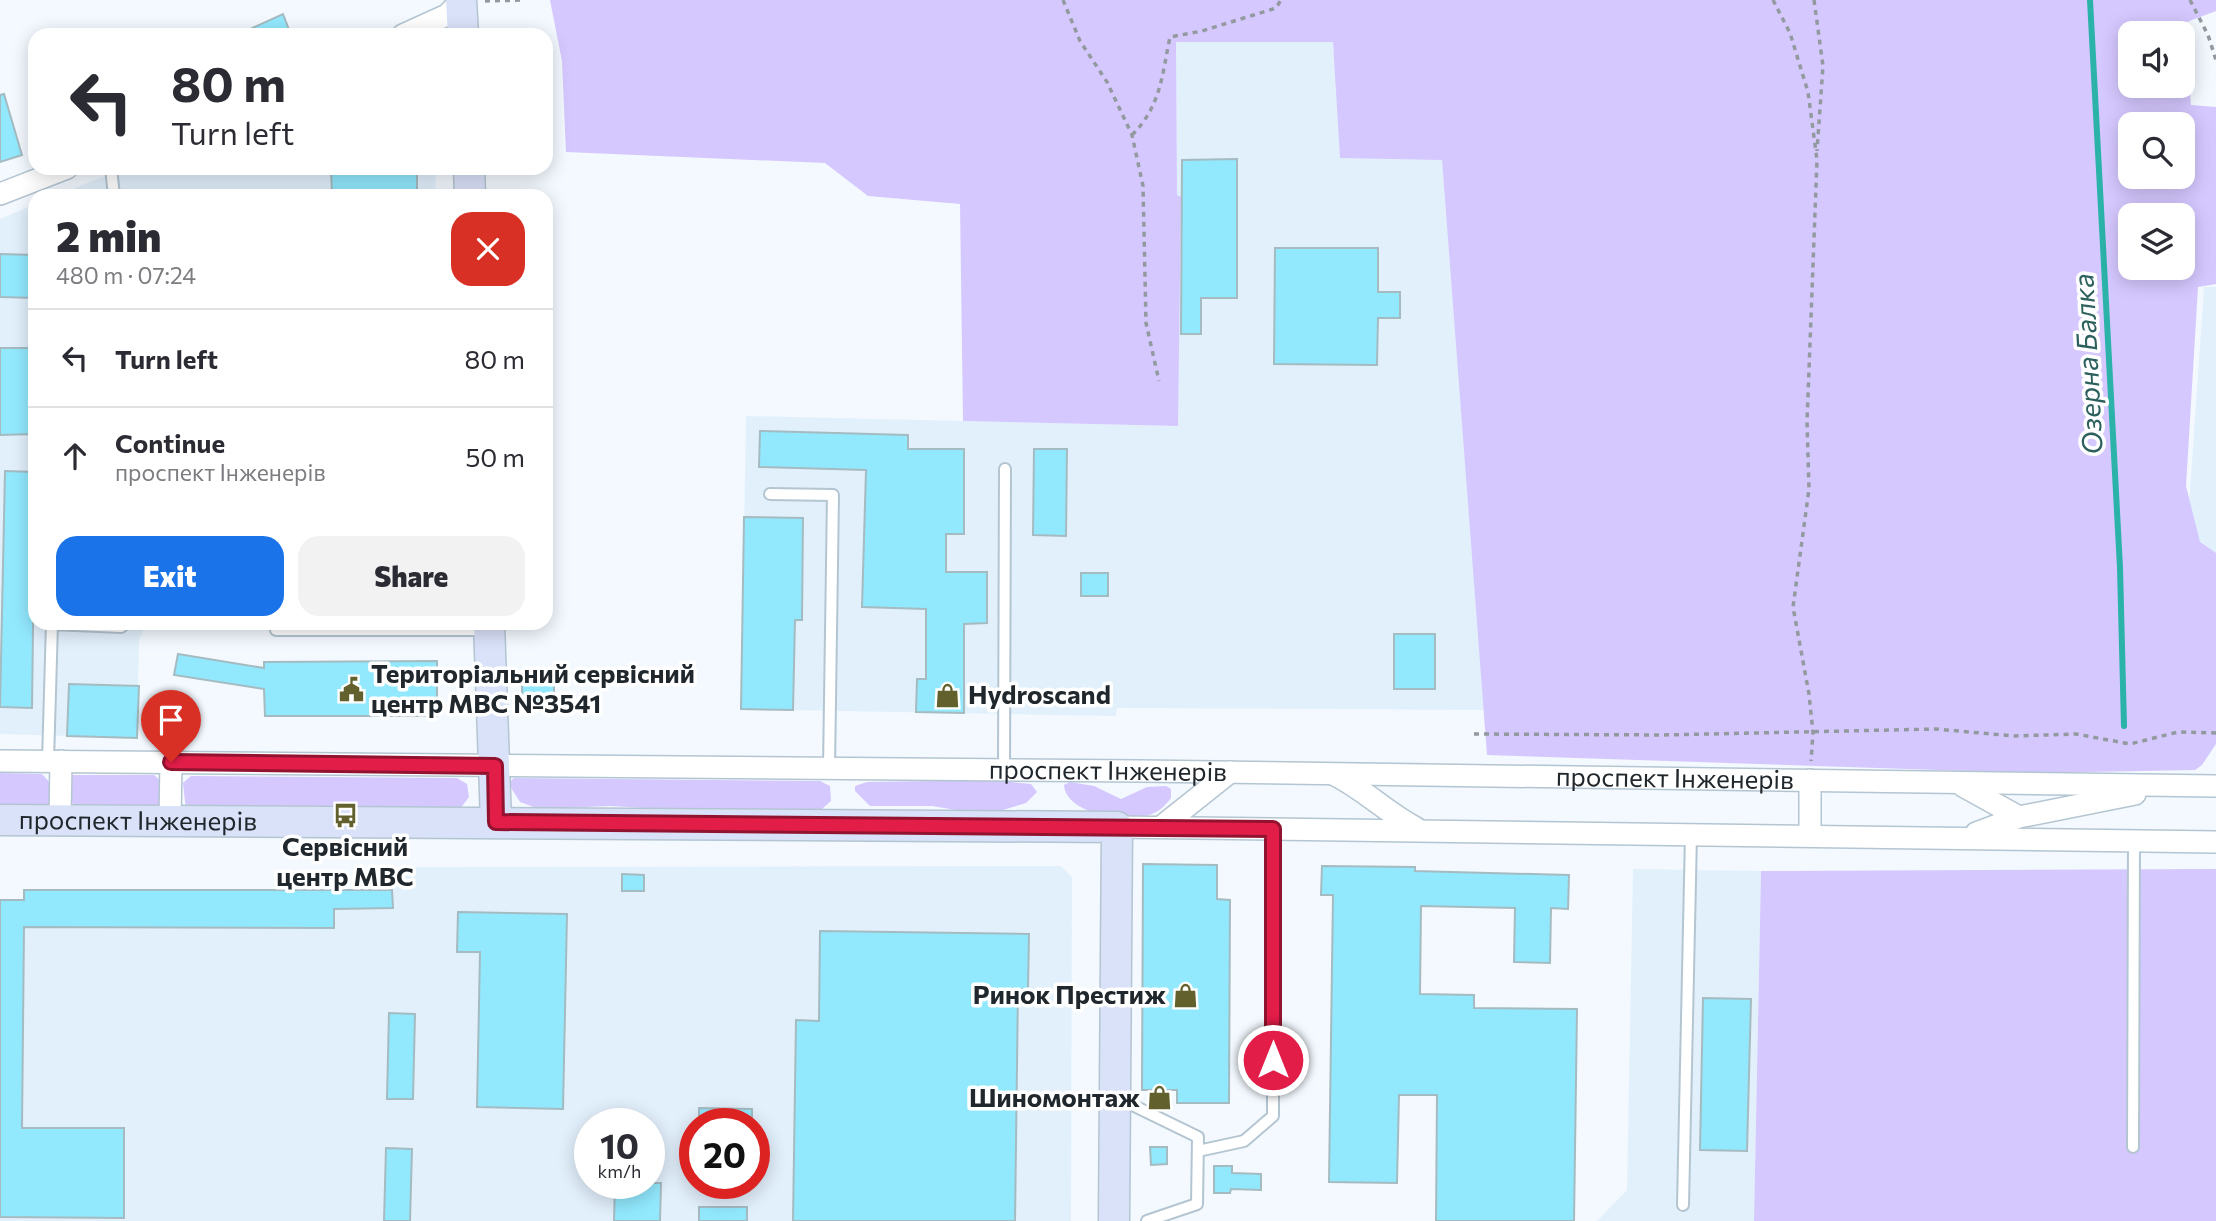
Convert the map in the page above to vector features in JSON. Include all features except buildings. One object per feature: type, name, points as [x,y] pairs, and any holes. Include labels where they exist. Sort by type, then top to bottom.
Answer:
[{"type":"street","points":[[418,28],[447,15],[461,0]]},
{"type":"street","points":[[461,0],[463,28]]},
{"type":"street","points":[[0,194],[49,175]]},
{"type":"street","points":[[490,630],[496,822]]},
{"type":"street","name":"проспект Інженерів","points":[[0,761],[1230,772],[2216,786]]},
{"type":"street","points":[[55,761],[60,821]]},
{"type":"street","points":[[170,821],[171,762]]},
{"type":"street","points":[[1161,827],[1230,772]]},
{"type":"street","points":[[1331,774],[1359,787],[1393,817],[1421,831]]},
{"type":"street","points":[[1810,780],[1810,836]]},
{"type":"street","points":[[1954,782],[2019,817]]},
{"type":"street","points":[[1961,838],[2019,817],[2173,786]]},
{"type":"street","name":"проспект Інженерів","points":[[0,820],[1117,827]]},
{"type":"street","points":[[1115,1221],[1117,827],[2216,842]]},
{"type":"lane","points":[[1004,770],[1005,469]]},
{"type":"lane","points":[[770,494],[833,495],[829,769]]},
{"type":"lane","points":[[52,630],[55,761]]},
{"type":"lane","points":[[1198,1151],[1244,1141],[1273,1116],[1273,829]]},
{"type":"lane","points":[[1683,1205],[1691,834]]},
{"type":"lane","points":[[2133,1147],[2134,840]]},
{"type":"lane","points":[[1115,1097],[1198,1137],[1197,1204],[1147,1221]]},
{"type":"path","points":[[461,0],[525,0]]},
{"type":"path","points":[[1063,0],[1080,41],[1107,82],[1132,135],[1143,186],[1146,323],[1159,381]]},
{"type":"path","points":[[1132,135],[1149,116],[1160,92],[1170,37],[1202,31],[1276,8],[1281,0]]},
{"type":"path","points":[[1773,0],[1790,33],[1808,92],[1817,160]]},
{"type":"path","points":[[1810,780],[1813,733],[1793,607],[1810,489],[1807,422],[1823,66],[1814,0]]},
{"type":"path","points":[[2190,0],[2208,35],[2216,60]]},
{"type":"path","points":[[1474,734],[1741,734],[1793,730],[1813,733],[1936,729],[2014,736],[2053,733],[2130,744],[2178,732],[2216,733]]},
{"type":"shaded area","points":[[550,0],[2216,0],[2216,11],[2189,21],[2118,21],[2118,98],[2190,98],[2191,105],[2216,107],[2216,284],[2198,287],[2186,486],[2200,542],[2216,553],[2216,744],[2202,765],[2195,770],[2031,773],[1487,755],[1442,160],[1340,158],[1333,42],[1176,42],[1177,195],[1181,197],[1178,426],[963,421],[960,204],[868,196],[825,163],[566,152],[562,61]]},
{"type":"shaded area","points":[[1176,42],[1334,42],[1333,52],[1442,160],[1484,710],[1117,708],[1116,716],[741,709],[746,416],[1177,426]]},
{"type":"shaded area","points":[[107,175],[435,175],[436,189],[73,189]]},
{"type":"shaded area","points":[[28,207],[28,630],[144,630],[139,640],[137,738],[0,734],[0,219]]},
{"type":"shaded area","points":[[2204,287],[2216,287],[2216,703],[2177,680]]},
{"type":"shaded area","points":[[0,773],[42,774],[52,785],[49,804],[38,809],[0,809]]},
{"type":"shaded area","points":[[154,775],[160,780],[163,807],[74,806],[70,798],[70,776]]},
{"type":"shaded area","points":[[191,776],[457,778],[467,784],[469,797],[460,809],[186,810],[183,783]]},
{"type":"shaded area","points":[[514,778],[820,781],[830,786],[831,801],[822,809],[802,812],[757,809],[717,812],[610,806],[539,809],[520,802],[508,783]]},
{"type":"shaded area","points":[[992,780],[1031,784],[1037,792],[1026,803],[986,815],[932,806],[870,806],[855,791],[855,786],[867,782]]},
{"type":"shaded area","points":[[1070,782],[1094,786],[1121,799],[1147,787],[1166,786],[1171,789],[1171,798],[1162,808],[1149,815],[1127,817],[1099,814],[1086,810],[1067,795],[1064,785]]},
{"type":"shaded area","points":[[1061,866],[1072,877],[1071,1221],[0,1221],[0,900],[23,900],[24,890],[392,890],[415,867]]},
{"type":"shaded area","points":[[1633,869],[1761,871],[1754,1221],[1597,1221],[1627,1190]]},
{"type":"shaded area","points":[[2216,869],[2216,1221],[1754,1221],[1761,871]]},
{"type":"waterway","name":"Озерна Балка","points":[[2090,0],[2120,568],[2124,726]]},
{"type":"place","name":"Територіальний сервісний центр МВС №3541","points":[[351,689]]},
{"type":"place","name":"Hydroscand","points":[[948,695]]},
{"type":"place","name":"Сервісний центр МВС","points":[[345,815]]},
{"type":"place","name":"Ринок Престиж","points":[[1186,995]]},
{"type":"place","name":"Шиномонтаж","points":[[1160,1098]]},
{"type":"route","points":[[171,762],[495,766],[496,822],[1273,829],[1273,1060]]}]
